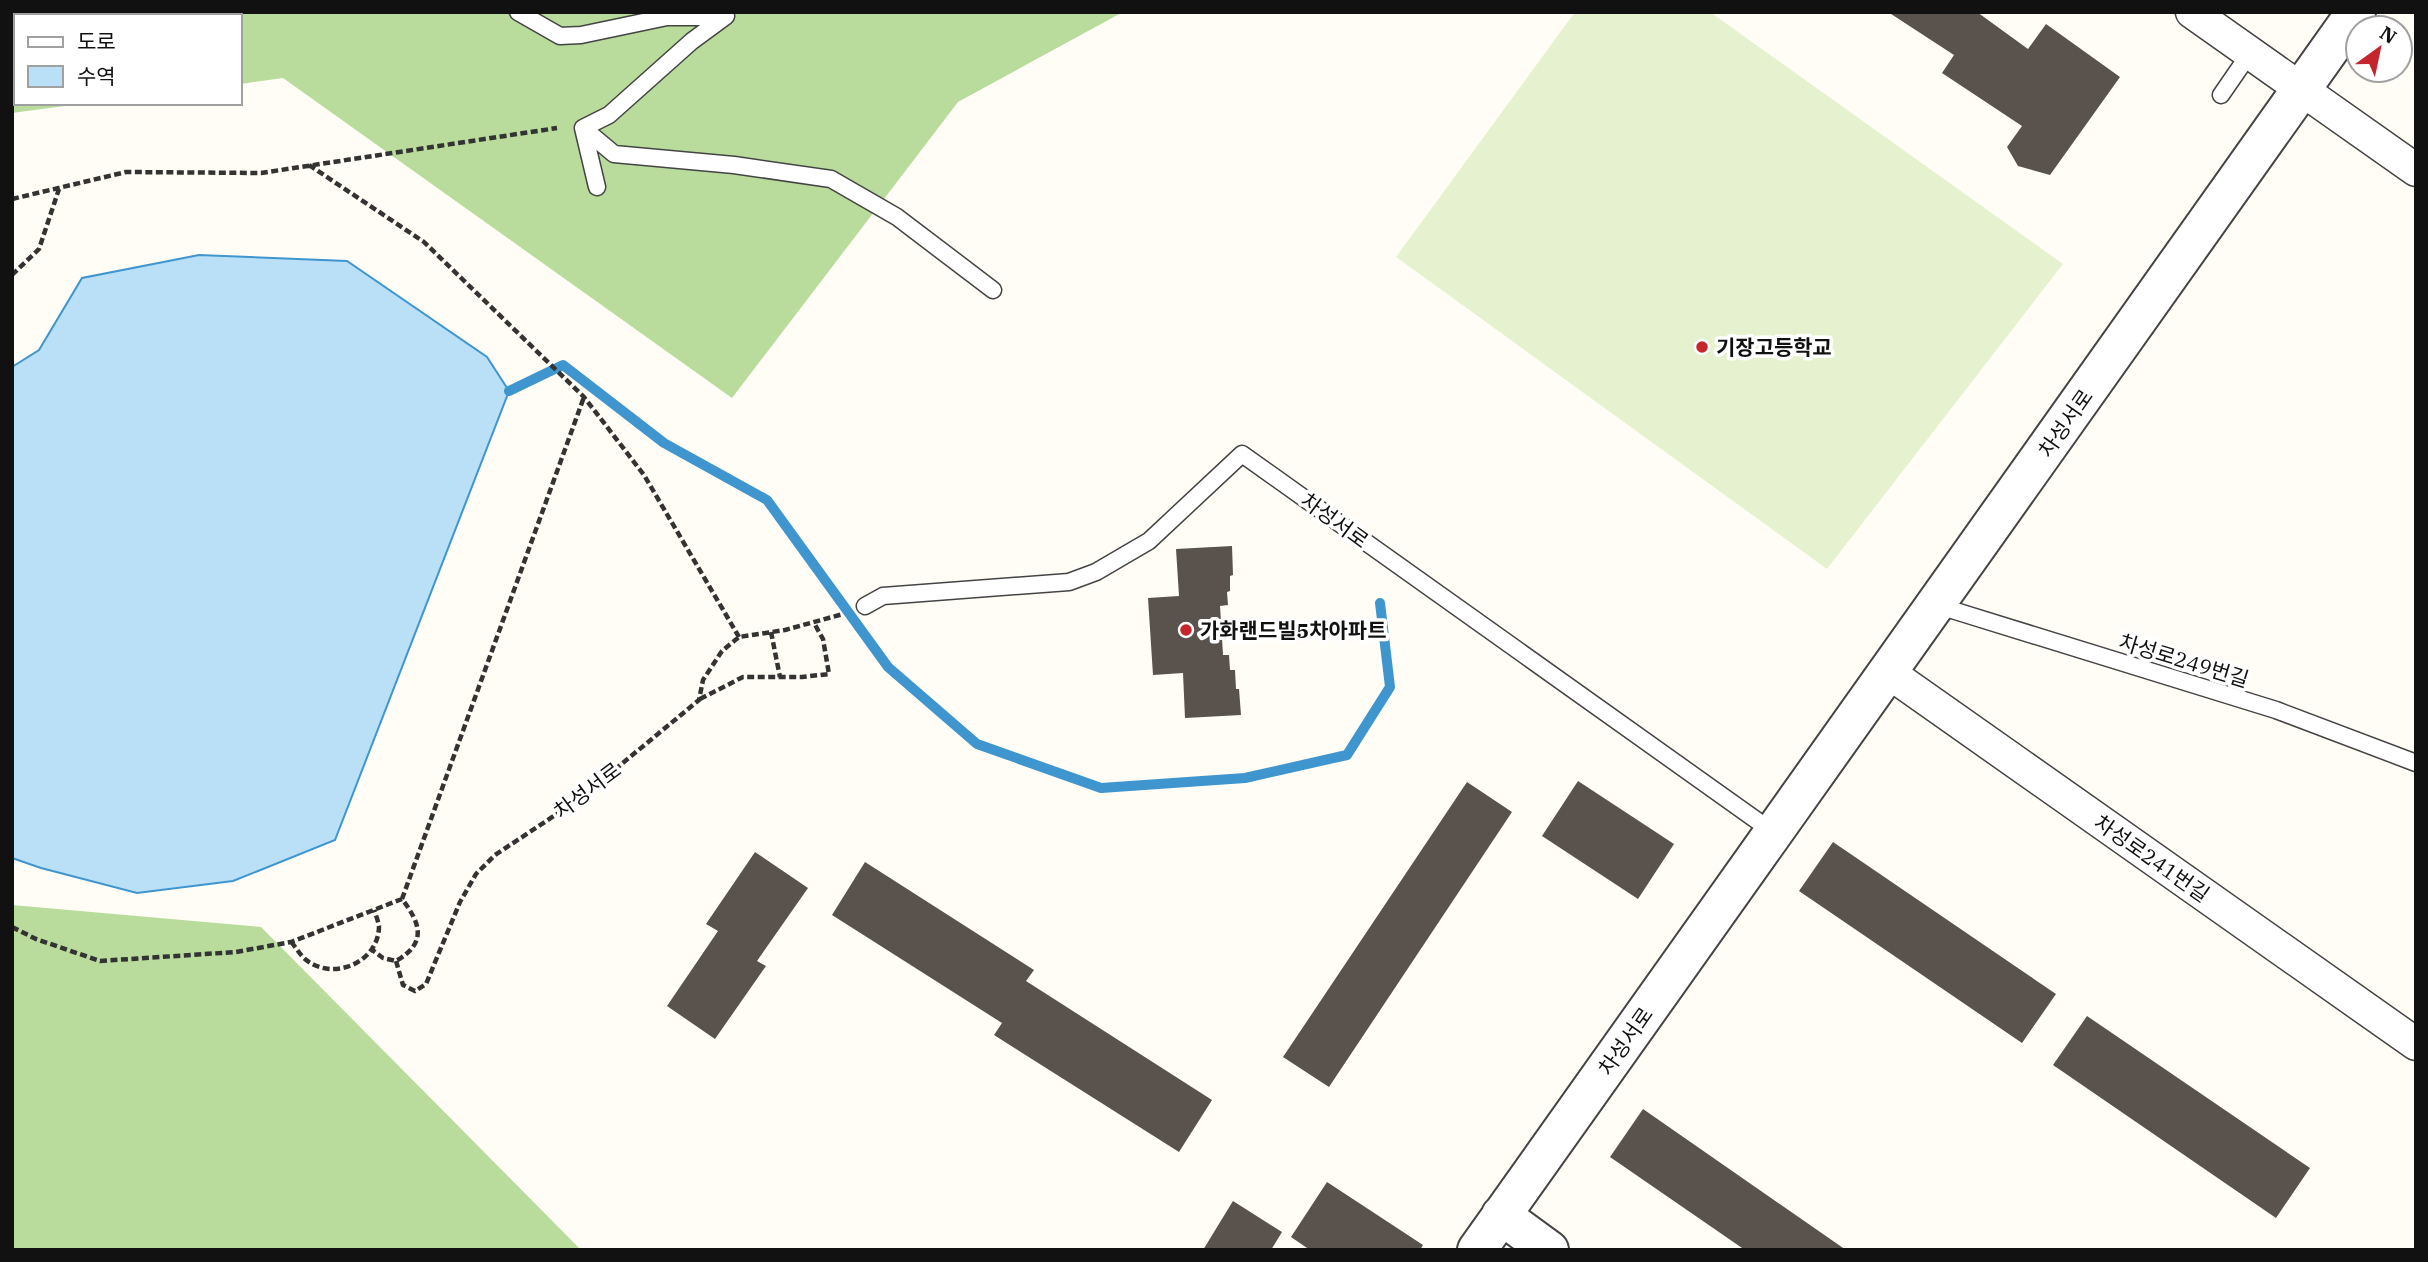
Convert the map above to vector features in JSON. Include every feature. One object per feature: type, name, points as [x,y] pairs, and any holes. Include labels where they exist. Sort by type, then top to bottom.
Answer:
[{"type":"street","points":[[2192,12],[2416,170]]},
{"type":"street","name":"차성서로","points":[[1477,1250],[2356,12]]},
{"type":"street","name":"차성로241번길","points":[[1888,672],[2416,1044]]},
{"type":"street","points":[[1501,1215],[1549,1250]]},
{"type":"lane","points":[[518,12],[560,36],[581,35],[667,17],[728,15]]},
{"type":"lane","points":[[583,128],[609,115],[692,41],[728,15]]},
{"type":"lane","points":[[2221,95],[2250,53]]},
{"type":"lane","points":[[583,128],[597,187]]},
{"type":"lane","points":[[583,128],[614,154],[734,165],[831,179],[897,217],[993,290]]},
{"type":"lane","name":"차성서로","points":[[865,606],[884,596],[1069,582],[1096,572],[1149,541],[1242,454],[1773,832]]},
{"type":"lane","name":"차성로249번길","points":[[1936,605],[2276,710],[2416,763]]},
{"type":"path","points":[[12,199],[126,172],[261,173],[546,128],[583,128]]},
{"type":"path","points":[[309,165],[424,242],[584,397],[644,475],[739,637],[829,619]]},
{"type":"path","points":[[12,275],[38,249],[59,188]]},
{"type":"path","points":[[12,927],[36,939],[100,961],[236,952],[291,942],[402,898],[584,397]]},
{"type":"path","points":[[699,700],[743,677],[829,674],[823,639],[814,623]]},
{"type":"path","points":[[771,632],[780,677]]},
{"type":"path","name":"차성서로","points":[[396,961],[403,985],[415,991],[426,984],[460,902],[475,874],[495,855],[578,800],[699,700],[703,680],[722,651],[739,637]]},
{"type":"path","points":[[371,949],[383,958],[396,961],[407,955],[416,944],[419,928],[413,913],[402,898]]},
{"type":"path","points":[[291,942],[305,960],[327,970],[351,967],[367,956],[376,943],[379,925],[374,910]]},
{"type":"green space","points":[[12,12],[1123,12],[958,102],[732,398],[283,78],[242,84],[242,14],[14,14],[14,105],[72,105],[12,113]]},
{"type":"green space","points":[[1575,12],[1710,12],[2063,264],[1827,569],[1396,257]]},
{"type":"green space","points":[[12,905],[261,927],[581,1250],[12,1250]]},
{"type":"water","points":[[199,255],[347,261],[487,357],[509,391],[335,840],[233,881],[137,893],[12,858],[12,367],[39,350],[82,278]]},
{"type":"building","points":[[1888,12],[1977,12],[2028,49],[2046,24],[2120,77],[2050,175],[2018,166],[2007,147],[2022,126],[1942,73],[1954,55]]},
{"type":"building","name":"가화랜드빌5차아파트","points":[[1232,546],[1233,575],[1230,576],[1230,591],[1227,592],[1228,605],[1220,606],[1223,655],[1229,655],[1230,670],[1235,670],[1241,715],[1185,718],[1183,673],[1153,675],[1148,598],[1179,596],[1176,549]]},
{"type":"building","points":[[1578,781],[1674,844],[1638,899],[1542,836]]},
{"type":"building","points":[[1467,782],[1512,812],[1329,1087],[1283,1057]]},
{"type":"building","points":[[1833,842],[2056,994],[2022,1043],[1799,891]]},
{"type":"building","points":[[755,852],[808,888],[757,961],[766,966],[715,1039],[667,1006],[718,931],[706,924]]},
{"type":"building","points":[[865,862],[1034,970],[1026,981],[1212,1100],[1179,1152],[994,1035],[1002,1023],[832,915]]},
{"type":"building","points":[[2087,1016],[2310,1168],[2276,1218],[2053,1065]]},
{"type":"building","points":[[1643,1109],[1846,1250],[1745,1250],[1610,1157]]},
{"type":"building","points":[[1327,1182],[1423,1245],[1420,1250],[1310,1250],[1291,1237]]},
{"type":"building","points":[[1233,1201],[1282,1232],[1271,1250],[1203,1250]]},
{"type":"waterway","points":[[509,391],[563,365],[664,443],[767,500],[888,667],[977,744],[1101,788],[1245,778],[1347,755],[1390,687],[1380,603]]},
{"type":"place","name":"기장고등학교","points":[[1702,347]]},
{"type":"place","name":"가화랜드빌5차아파트","points":[[1186,630]]}]
